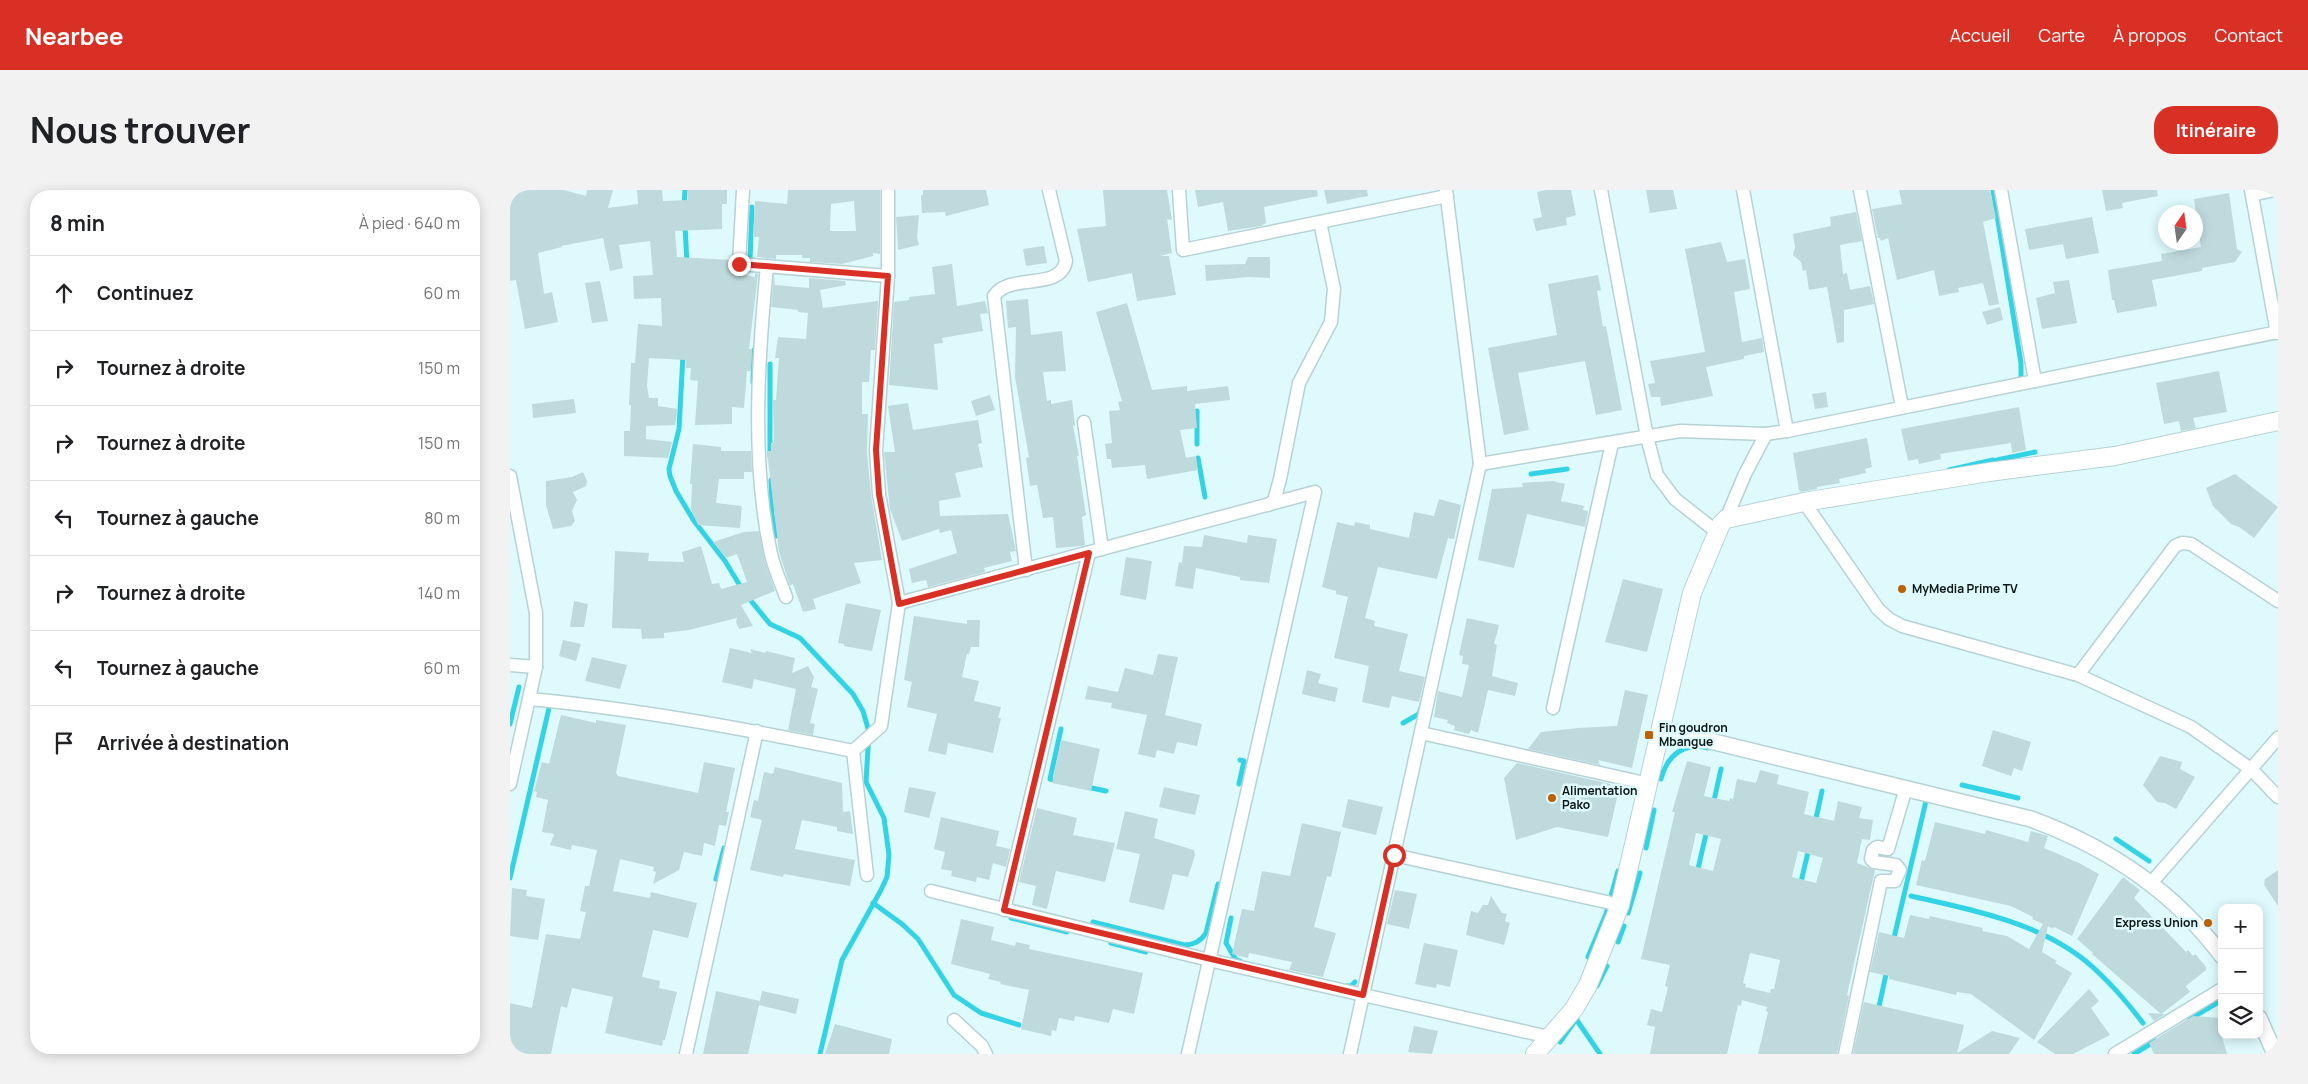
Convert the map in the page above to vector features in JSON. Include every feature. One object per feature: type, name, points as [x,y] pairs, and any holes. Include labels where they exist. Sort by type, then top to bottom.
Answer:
[{"type":"main road","points":[[1535,1054],[1574,1009],[1588,985],[1620,905],[1650,784],[1692,593],[1722,525],[1804,502],[1990,472],[2115,456],[2278,421]]},
{"type":"street","points":[[743,190],[739,264],[888,276]]},
{"type":"street","points":[[853,751],[881,726],[899,604],[879,494],[876,450],[888,276],[888,190]]},
{"type":"street","points":[[1026,570],[994,296],[998,290],[1009,286],[1059,276],[1065,269],[1066,261],[1049,190]]},
{"type":"street","points":[[1179,190],[1183,250],[1320,222],[1447,193],[1480,464],[1350,1054]]},
{"type":"street","points":[[1601,190],[1647,437],[1657,475],[1675,499],[1722,525],[1766,434]]},
{"type":"street","points":[[1743,190],[1787,431]]},
{"type":"street","points":[[1860,190],[1902,407]]},
{"type":"street","points":[[2001,190],[2035,381]]},
{"type":"street","points":[[1480,464],[1680,431],[1766,434],[1787,431],[2278,333],[2251,193],[2274,190]]},
{"type":"street","points":[[1268,505],[1274,501],[1280,479],[1299,383],[1331,322],[1334,289],[1320,222]]},
{"type":"street","points":[[767,266],[759,348],[760,477],[771,556],[786,597]]},
{"type":"street","points":[[1084,422],[1102,549]]},
{"type":"street","points":[[1553,708],[1612,443]]},
{"type":"street","points":[[510,476],[536,614],[536,667],[510,784]]},
{"type":"street","points":[[899,604],[1315,492],[1188,1054]]},
{"type":"street","points":[[1804,502],[1878,608],[1888,619],[1902,626],[2078,675],[2191,727],[2252,770],[2278,797]]},
{"type":"street","points":[[2078,675],[2175,546],[2182,543],[2191,544],[2278,601]]},
{"type":"street","points":[[1004,910],[1089,553]]},
{"type":"street","points":[[510,665],[536,667]]},
{"type":"street","points":[[529,699],[600,705],[757,731],[853,751]]},
{"type":"street","points":[[1662,729],[2031,818],[2059,829],[2120,860],[2152,882],[2210,939],[2218,950]]},
{"type":"street","points":[[686,1054],[757,731]]},
{"type":"street","points":[[1421,733],[1650,784]]},
{"type":"street","points":[[2152,882],[2252,770],[2278,738]]},
{"type":"street","points":[[853,751],[867,875]]},
{"type":"street","points":[[1845,1054],[1882,881],[1895,881],[1900,870],[1896,865],[1874,862],[1871,859],[1872,850],[1877,847],[1888,849],[1906,788]]},
{"type":"street","points":[[1394,855],[1620,905]]},
{"type":"street","points":[[931,890],[1004,910],[1209,960],[1549,1037]]},
{"type":"street","points":[[2114,1054],[2218,990]]},
{"type":"street","points":[[954,1020],[982,1046],[986,1054]]},
{"type":"street","points":[[2263,1028],[2274,1054]]},
{"type":"building","points":[[510,190],[564,190],[586,196],[587,190],[613,190],[608,208],[638,204],[637,190],[662,190],[663,201],[688,200],[687,190],[727,190],[727,204],[722,204],[722,229],[675,231],[677,257],[731,260],[731,273],[755,277],[755,273],[758,274],[749,349],[752,349],[751,371],[747,371],[744,408],[732,407],[732,424],[695,425],[698,381],[690,380],[691,368],[686,368],[686,360],[649,358],[647,386],[649,398],[658,398],[658,406],[678,409],[675,425],[646,426],[646,439],[672,442],[668,458],[624,456],[624,431],[630,431],[631,363],[635,363],[638,324],[662,326],[661,298],[634,299],[633,276],[653,275],[650,241],[619,245],[623,268],[610,271],[603,238],[561,246],[538,253],[544,294],[552,292],[558,322],[525,329],[516,280],[510,281]]},
{"type":"building","points":[[788,190],[880,190],[880,254],[873,253],[873,256],[842,264],[810,262],[810,258],[802,258],[802,255],[776,255],[776,259],[757,257],[759,237],[753,237],[755,201],[787,204]],"holes":[[[854,201],[856,231],[830,231],[831,204]]]},
{"type":"building","points":[[923,190],[986,190],[989,205],[946,216],[945,212],[922,213],[921,195],[923,195]]},
{"type":"building","points":[[1103,190],[1167,190],[1172,220],[1167,219],[1172,253],[1160,256],[1169,256],[1176,295],[1137,301],[1132,273],[1088,282],[1077,229],[1106,226]]},
{"type":"building","points":[[1195,190],[1317,190],[1318,196],[1264,207],[1266,223],[1261,226],[1228,231],[1223,202],[1198,207]]},
{"type":"building","points":[[1324,190],[1367,190],[1368,196],[1327,204]]},
{"type":"building","points":[[1571,190],[1576,215],[1566,218],[1567,225],[1536,231],[1533,219],[1542,217],[1537,192]]},
{"type":"building","points":[[1646,190],[1673,190],[1677,209],[1650,213]]},
{"type":"building","points":[[1899,190],[1990,190],[1996,218],[1983,222],[1999,304],[1989,306],[1983,283],[1958,288],[1959,292],[1939,296],[1934,270],[1897,280],[1888,238],[1881,241],[1878,238],[1872,209],[1902,204]]},
{"type":"building","points":[[2102,190],[2157,190],[2158,196],[2122,203],[2123,208],[2106,211]]},
{"type":"building","points":[[2229,193],[2237,249],[2242,252],[2235,262],[2202,268],[2202,271],[2152,280],[2157,306],[2117,313],[2114,300],[2112,300],[2108,270],[2162,261],[2161,254],[2184,250],[2203,250],[2203,205],[2195,205],[2194,199]]},
{"type":"building","points":[[1856,212],[1862,241],[1840,245],[1843,274],[1847,273],[1850,290],[1870,286],[1874,304],[1844,310],[1844,342],[1837,343],[1827,287],[1809,290],[1806,270],[1803,271],[1801,262],[1793,255],[1795,247],[1793,234],[1831,226],[1830,217]]},
{"type":"building","points":[[919,215],[917,237],[919,245],[898,250],[896,217]]},
{"type":"building","points":[[2092,217],[2099,253],[2066,259],[2063,244],[2029,250],[2025,229]]},
{"type":"building","points":[[1721,242],[1727,262],[1745,259],[1750,289],[1734,292],[1742,342],[1762,338],[1764,352],[1744,356],[1744,359],[1706,367],[1713,396],[1661,406],[1660,397],[1651,397],[1648,384],[1655,383],[1650,361],[1705,352],[1685,249]]},
{"type":"building","points":[[1044,246],[1047,263],[1026,266],[1023,249]]},
{"type":"building","points":[[1248,257],[1270,257],[1270,278],[1248,277],[1206,281],[1205,265],[1245,264]]},
{"type":"building","points":[[952,264],[957,306],[985,301],[988,313],[980,314],[983,331],[942,338],[943,343],[934,344],[938,390],[889,385],[894,302],[909,300],[909,297],[935,294],[932,267]]},
{"type":"building","points":[[774,275],[775,285],[809,288],[809,278],[845,281],[846,285],[820,290],[823,308],[878,301],[875,350],[871,350],[869,382],[862,382],[862,414],[868,414],[867,452],[871,495],[882,560],[854,563],[861,583],[813,599],[816,609],[803,612],[793,584],[790,586],[779,552],[767,451],[771,451],[771,443],[774,443],[773,400],[776,400],[779,358],[775,358],[778,337],[806,339],[808,313],[771,307]]},
{"type":"building","points":[[1598,275],[1601,290],[1597,291],[1603,327],[1606,326],[1622,410],[1596,415],[1585,361],[1518,373],[1529,430],[1504,435],[1488,348],[1557,335],[1548,284]]},
{"type":"building","points":[[2069,280],[2077,323],[2042,329],[2036,298],[2055,293],[2053,282]]},
{"type":"building","points":[[600,281],[608,321],[592,323],[585,283]]},
{"type":"building","points":[[1028,299],[1031,335],[1062,331],[1066,371],[1043,372],[1047,401],[1051,400],[1051,404],[1072,400],[1075,425],[1073,426],[1079,456],[1077,456],[1086,515],[1082,517],[1085,545],[1082,546],[1056,548],[1053,517],[1043,518],[1037,485],[1030,486],[1026,458],[1029,457],[1015,377],[1016,327],[1008,328],[1006,301]]},
{"type":"building","points":[[1127,303],[1152,390],[1187,386],[1187,391],[1228,386],[1230,400],[1195,404],[1197,428],[1180,430],[1186,458],[1196,456],[1198,470],[1147,479],[1145,465],[1112,468],[1111,459],[1107,459],[1105,444],[1112,443],[1109,411],[1120,410],[1118,402],[1122,401],[1096,312]]},
{"type":"building","points":[[2000,307],[2003,320],[1987,325],[1982,312]]},
{"type":"building","points":[[2219,371],[2227,412],[2193,418],[2196,428],[2181,431],[2179,421],[2164,424],[2156,383]]},
{"type":"building","points":[[1826,392],[1828,407],[1815,409],[1812,394]]},
{"type":"building","points":[[990,395],[995,410],[976,416],[971,401]]},
{"type":"building","points":[[574,399],[576,413],[533,418],[532,404]]},
{"type":"building","points":[[908,403],[913,430],[978,420],[982,443],[978,444],[983,467],[955,473],[961,497],[939,501],[940,516],[1008,514],[1016,551],[1010,552],[1012,561],[984,568],[985,572],[928,587],[926,580],[912,583],[909,569],[957,553],[951,530],[940,533],[939,529],[902,541],[890,509],[884,452],[895,452],[888,406]]},
{"type":"building","points":[[2019,407],[2026,450],[2012,453],[2011,443],[1940,454],[1941,459],[1919,464],[1918,459],[1908,461],[1901,429]]},
{"type":"building","points":[[1867,438],[1872,467],[1865,469],[1866,473],[1839,479],[1840,483],[1817,487],[1817,489],[1801,492],[1799,490],[1793,453]]},
{"type":"building","points":[[693,444],[721,447],[721,451],[751,451],[752,472],[744,472],[744,479],[719,479],[716,503],[742,506],[740,528],[698,525],[691,509],[692,484],[690,484]]},
{"type":"building","points":[[583,472],[587,481],[586,486],[573,492],[577,500],[572,511],[575,521],[571,526],[553,529],[546,505],[546,481],[572,477]]},
{"type":"building","points":[[2235,474],[2278,507],[2254,538],[2239,527],[2231,524],[2213,506],[2206,488]]},
{"type":"building","points":[[1553,481],[1565,484],[1561,501],[1584,506],[1583,510],[1588,511],[1585,527],[1527,514],[1514,568],[1478,560],[1492,489],[1523,487],[1522,483]]},
{"type":"building","points":[[1439,499],[1461,505],[1454,539],[1448,538],[1437,579],[1378,567],[1365,618],[1375,621],[1374,626],[1408,634],[1399,671],[1425,677],[1419,702],[1392,696],[1389,708],[1362,702],[1369,666],[1334,658],[1348,597],[1336,594],[1336,591],[1322,587],[1337,522],[1354,526],[1355,522],[1370,525],[1370,529],[1409,538],[1414,512],[1434,516]]},
{"type":"building","points":[[759,531],[765,562],[775,591],[741,605],[753,626],[739,629],[736,622],[737,618],[689,630],[664,633],[664,638],[642,639],[641,629],[612,628],[615,551],[649,553],[648,561],[684,562],[682,552],[701,546],[712,584],[719,583],[721,589],[747,582],[737,554],[726,558],[713,542],[744,532]]},
{"type":"building","points":[[1204,535],[1247,543],[1248,535],[1277,539],[1269,583],[1240,580],[1240,577],[1196,568],[1193,589],[1175,586],[1179,562],[1182,563],[1184,546],[1202,547]]},
{"type":"building","points":[[1126,557],[1152,561],[1146,600],[1120,595]]},
{"type":"building","points":[[1623,579],[1663,589],[1647,652],[1605,642]]},
{"type":"building","points":[[574,601],[588,604],[584,627],[570,627]]},
{"type":"building","points":[[846,603],[881,610],[872,651],[844,646],[844,644],[838,643]]},
{"type":"building","points":[[914,616],[967,624],[967,620],[980,620],[979,647],[971,647],[969,654],[967,654],[962,677],[979,681],[974,701],[1001,707],[998,718],[1001,718],[993,753],[948,743],[946,755],[928,751],[937,714],[907,707],[912,682],[904,680]]},
{"type":"building","points":[[1467,618],[1499,625],[1494,644],[1497,645],[1492,676],[1518,683],[1515,696],[1488,690],[1478,733],[1471,730],[1469,734],[1454,730],[1455,726],[1447,723],[1448,720],[1434,717],[1438,691],[1462,697],[1469,665],[1462,664],[1463,656],[1459,655]]},
{"type":"building","points":[[563,640],[581,644],[576,661],[559,656]]},
{"type":"building","points":[[730,648],[752,653],[750,649],[765,653],[766,651],[795,658],[792,673],[808,666],[814,677],[811,687],[818,689],[810,723],[815,724],[813,735],[788,730],[796,689],[754,679],[752,689],[722,682]]},
{"type":"building","points":[[1158,654],[1178,657],[1165,715],[1202,724],[1197,746],[1177,742],[1174,754],[1157,750],[1155,758],[1138,754],[1147,715],[1111,708],[1112,703],[1085,699],[1088,686],[1118,692],[1125,668],[1153,675]]},
{"type":"building","points":[[592,657],[627,665],[620,689],[585,681]]},
{"type":"building","points":[[1307,670],[1321,674],[1318,683],[1338,688],[1335,702],[1302,694]]},
{"type":"building","points":[[1625,690],[1648,695],[1632,768],[1598,760],[1600,765],[1528,749],[1541,732],[1617,726]]},
{"type":"building","points":[[561,715],[596,723],[596,720],[626,725],[616,773],[618,776],[698,793],[704,762],[735,768],[726,812],[729,812],[726,826],[719,825],[715,846],[704,843],[702,856],[684,852],[679,870],[653,884],[656,872],[653,871],[654,867],[620,859],[613,891],[650,898],[651,892],[697,903],[688,938],[653,930],[642,977],[660,981],[659,988],[677,992],[662,1046],[605,1033],[613,997],[572,988],[567,1008],[561,1006],[551,1054],[510,1054],[510,1003],[532,1008],[546,934],[580,939],[586,912],[580,911],[585,886],[589,886],[597,850],[572,845],[571,850],[550,845],[554,834],[542,832],[548,800],[536,797],[537,792],[534,791],[542,762],[549,764]]},
{"type":"building","points":[[1993,730],[2031,742],[2022,771],[2014,768],[2011,776],[1982,766]]},
{"type":"building","points":[[1061,740],[1100,749],[1091,791],[1052,783]]},
{"type":"building","points":[[2160,756],[2182,762],[2180,769],[2195,777],[2176,809],[2165,803],[2157,802],[2143,785]]},
{"type":"building","points":[[1687,761],[1711,767],[1704,796],[1729,801],[1730,798],[1733,799],[1737,779],[1756,783],[1760,770],[1779,775],[1777,784],[1809,792],[1804,814],[1834,821],[1838,801],[1862,807],[1859,818],[1873,820],[1870,840],[1862,839],[1857,863],[1875,870],[1847,995],[1849,996],[1837,1054],[1758,1054],[1768,1012],[1766,1011],[1767,1007],[1742,1000],[1741,1006],[1738,1005],[1727,1054],[1650,1054],[1655,1027],[1647,1025],[1651,1009],[1662,1012],[1668,987],[1665,986],[1670,965],[1641,959],[1675,812],[1672,812]],"holes":[[[1696,833],[1721,839],[1713,871],[1689,865]],[[1798,851],[1823,858],[1816,883],[1792,877]],[[1750,953],[1780,960],[1774,989],[1771,989],[1770,993],[1745,987],[1746,984],[1743,983]]]},
{"type":"building","points":[[1517,763],[1610,784],[1617,798],[1608,837],[1557,827],[1516,840],[1504,778]]},
{"type":"building","points":[[775,767],[842,783],[843,812],[850,811],[853,834],[837,831],[837,827],[802,820],[795,849],[855,860],[850,886],[784,874],[783,877],[750,870],[762,820],[750,817],[754,800],[758,801],[764,772],[773,774]]},
{"type":"building","points":[[909,787],[936,792],[929,818],[904,812]]},
{"type":"building","points":[[1164,787],[1200,795],[1195,815],[1159,807]]},
{"type":"building","points":[[1348,799],[1383,807],[1376,835],[1342,827]]},
{"type":"building","points":[[1037,808],[1077,818],[1073,835],[1115,843],[1105,882],[1056,871],[1047,909],[1032,905],[1036,886],[1019,882]]},
{"type":"building","points":[[1125,811],[1158,819],[1154,838],[1194,850],[1195,855],[1188,877],[1173,874],[1164,910],[1129,902],[1140,854],[1116,849]]},
{"type":"building","points":[[941,817],[999,831],[996,846],[1010,849],[1006,867],[993,863],[989,880],[977,877],[976,882],[951,876],[952,871],[941,869],[945,852],[934,849]]},
{"type":"building","points":[[1935,822],[1985,834],[1986,830],[2028,842],[2031,831],[2048,836],[2044,848],[2099,874],[2072,936],[2048,926],[2042,952],[2057,961],[2055,963],[2072,973],[2034,1040],[1971,994],[1957,992],[1956,995],[1889,979],[1889,976],[1870,972],[1879,932],[1904,938],[1910,915],[1929,919],[1930,916],[1983,928],[1982,931],[2007,936],[2029,949],[2043,924],[2011,906],[1916,885],[1922,860],[1925,861]]},
{"type":"building","points":[[1302,823],[1341,832],[1331,877],[1327,876],[1314,927],[1336,933],[1323,977],[1289,970],[1292,962],[1249,953],[1248,958],[1232,954],[1242,909],[1254,911],[1262,871],[1290,876]]},
{"type":"building","points":[[2278,870],[2278,906],[2264,885],[2265,879]]},
{"type":"building","points":[[2123,877],[2140,890],[2134,898],[2186,952],[2188,950],[2193,956],[2195,954],[2206,967],[2206,970],[2186,986],[2190,992],[2161,1014],[2077,939]]},
{"type":"building","points":[[512,888],[527,890],[526,896],[545,899],[538,940],[510,936]]},
{"type":"building","points":[[1395,890],[1417,894],[1409,929],[1387,924]]},
{"type":"building","points":[[1491,896],[1502,913],[1507,914],[1505,921],[1510,923],[1504,945],[1466,935],[1471,911],[1478,913],[1483,905],[1488,905]]},
{"type":"building","points":[[961,919],[994,927],[991,940],[1015,946],[1016,942],[1030,945],[1029,949],[1143,973],[1134,1014],[1113,1009],[1109,1023],[1075,1016],[1074,1021],[1059,1018],[1056,1031],[1052,1030],[1051,1036],[1021,1029],[1029,990],[1000,984],[1001,982],[988,979],[990,974],[951,964]]},
{"type":"building","points":[[1424,943],[1458,950],[1450,987],[1437,984],[1436,988],[1415,984]]},
{"type":"building","points":[[2089,989],[2099,1001],[2091,1008],[2110,1035],[2073,1054],[2055,1054],[2037,1042]]},
{"type":"building","points":[[716,991],[760,1001],[748,1054],[703,1054]]},
{"type":"building","points":[[762,991],[799,999],[796,1014],[759,1005]]},
{"type":"building","points":[[1864,1002],[1964,1025],[1957,1053],[1992,1031],[2020,1038],[2009,1054],[1853,1054]]},
{"type":"building","points":[[2148,1013],[2165,1014],[2154,1021]]},
{"type":"building","points":[[2193,1016],[2218,1018],[2218,1039],[2223,1039],[2227,1054],[2154,1054],[2149,1043]]},
{"type":"building","points":[[835,1024],[892,1039],[889,1054],[825,1054]]},
{"type":"building","points":[[1414,1026],[1438,1031],[1432,1054],[1408,1052]]},
{"type":"waterway","points":[[684,207],[685,190]]},
{"type":"waterway","points":[[1993,190],[2021,363],[2021,378]]},
{"type":"waterway","points":[[752,207],[750,260],[754,260]]},
{"type":"waterway","points":[[685,225],[687,264]]},
{"type":"waterway","points":[[753,382],[754,350]]},
{"type":"waterway","points":[[683,355],[679,429],[669,469],[670,476],[676,491],[694,521],[725,561],[742,589]]},
{"type":"waterway","points":[[770,364],[770,456]]},
{"type":"waterway","points":[[1197,411],[1197,444]]},
{"type":"waterway","points":[[1997,460],[2035,452]]},
{"type":"waterway","points":[[1198,458],[1205,497]]},
{"type":"waterway","points":[[1949,470],[1993,460]]},
{"type":"waterway","points":[[1531,474],[1567,469]]},
{"type":"waterway","points":[[771,480],[772,515],[776,536]]},
{"type":"waterway","points":[[747,596],[770,624],[800,638],[853,694],[863,711],[869,732],[866,782],[884,818],[889,855],[887,877],[842,960],[820,1054]]},
{"type":"waterway","points":[[510,724],[519,687]]},
{"type":"waterway","points":[[510,878],[549,708]]},
{"type":"waterway","points":[[1403,723],[1419,714],[1421,708]]},
{"type":"waterway","points":[[1059,781],[1050,779],[1061,729]]},
{"type":"waterway","points":[[1661,779],[1667,764],[1677,753],[1691,747],[1708,748]]},
{"type":"waterway","points":[[1239,784],[1244,761],[1240,760]]},
{"type":"waterway","points":[[1713,805],[1721,769]]},
{"type":"waterway","points":[[1962,785],[2018,798]]},
{"type":"waterway","points":[[1087,787],[1106,791]]},
{"type":"waterway","points":[[1815,823],[1822,791]]},
{"type":"waterway","points":[[1893,942],[1926,801]]},
{"type":"waterway","points":[[1646,848],[1654,810]]},
{"type":"waterway","points":[[1697,873],[1707,830]]},
{"type":"waterway","points":[[2116,839],[2149,861]]},
{"type":"waterway","points":[[716,879],[724,848]]},
{"type":"waterway","points":[[1800,886],[1809,848]]},
{"type":"waterway","points":[[1588,957],[1606,914],[1618,871]]},
{"type":"waterway","points":[[1628,913],[1640,873]]},
{"type":"waterway","points":[[1093,922],[1188,945],[1199,940],[1206,933],[1218,884]]},
{"type":"waterway","points":[[1911,896],[1986,914],[2036,931],[2059,943],[2100,974],[2143,1023]]},
{"type":"waterway","points":[[873,903],[902,924],[918,939],[954,995],[981,1013],[1019,1025]]},
{"type":"waterway","points":[[1011,918],[1067,932]]},
{"type":"waterway","points":[[1231,918],[1226,943],[1236,960],[1240,961]]},
{"type":"waterway","points":[[1618,942],[1624,926]]},
{"type":"waterway","points":[[1111,943],[1146,952]]},
{"type":"waterway","points":[[1597,986],[1607,966]]},
{"type":"waterway","points":[[1878,1011],[1887,970]]},
{"type":"waterway","points":[[1345,986],[1351,986],[1355,982]]},
{"type":"waterway","points":[[2190,1019],[2218,1002]]},
{"type":"waterway","points":[[1560,1042],[1577,1018]]},
{"type":"waterway","points":[[1576,1019],[1600,1054]]},
{"type":"waterway","points":[[2134,1054],[2155,1041]]},
{"type":"place","name":"MyMedia Prime TV","points":[[1902,589]]},
{"type":"place","name":"Fin goudron Mbangue","points":[[1649,735]]},
{"type":"place","name":"Alimentation Pako","points":[[1552,798]]},
{"type":"place","name":"Express Union","points":[[2208,923]]},
{"type":"route","points":[[739,264],[888,276],[876,450],[879,494],[899,604],[1089,553],[1004,910],[1363,995],[1394,855]]}]
